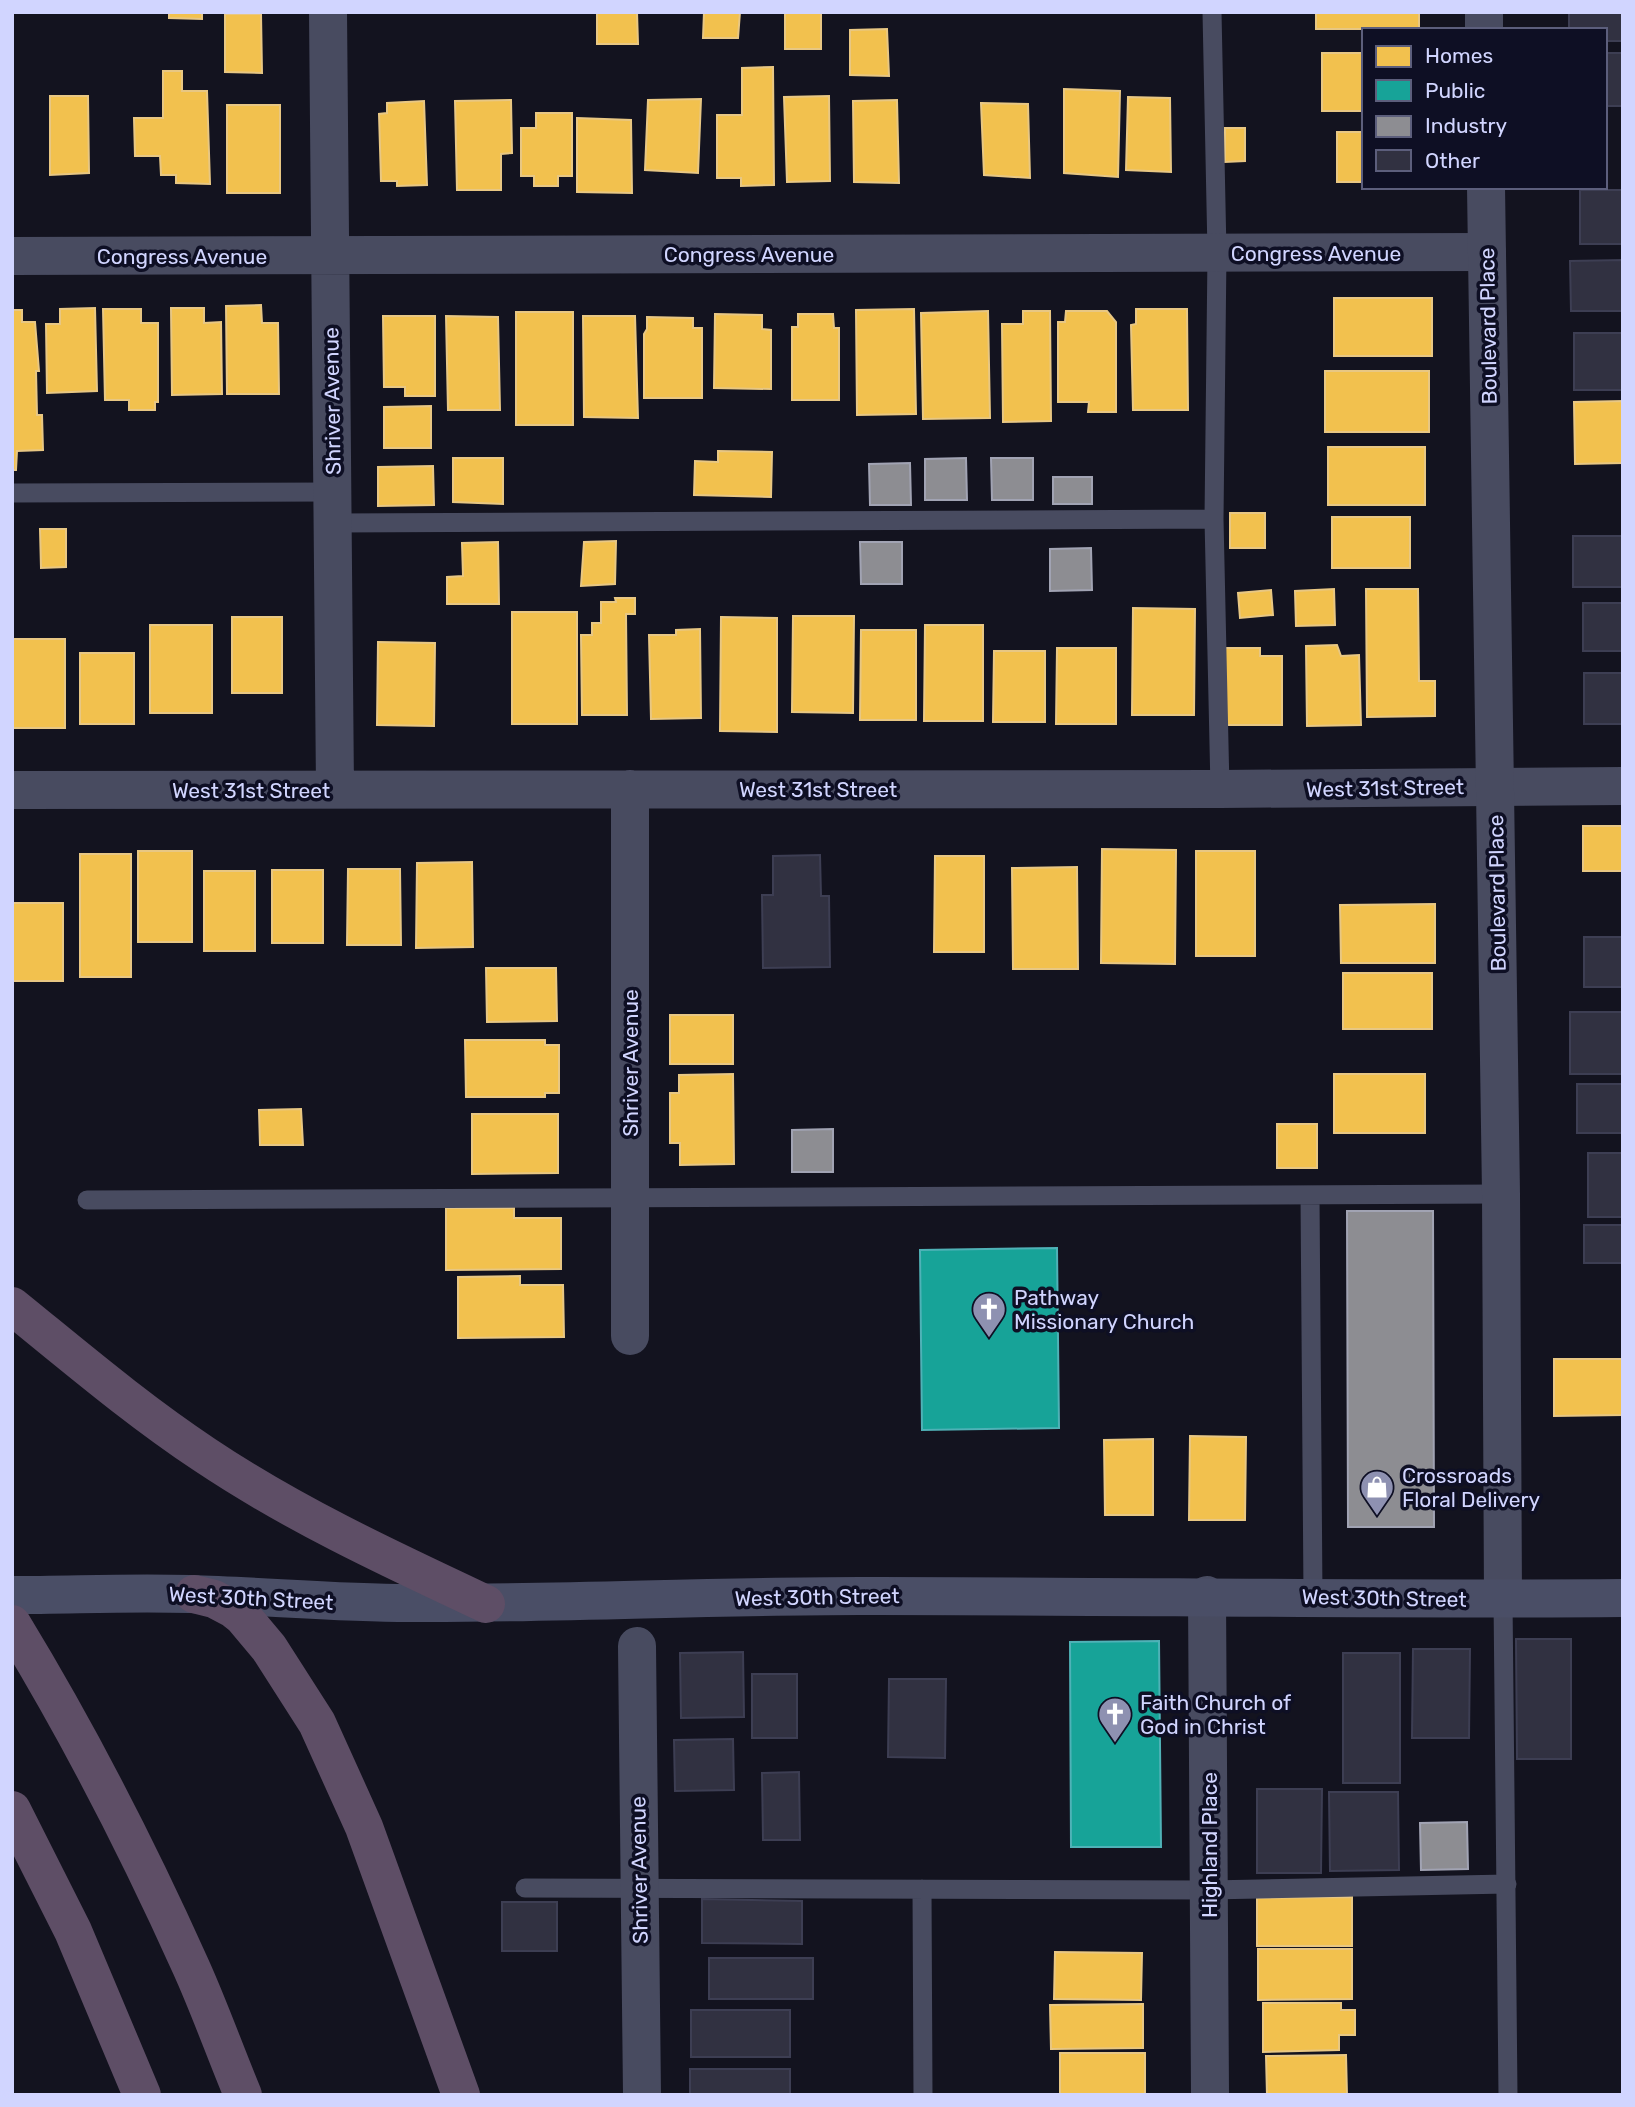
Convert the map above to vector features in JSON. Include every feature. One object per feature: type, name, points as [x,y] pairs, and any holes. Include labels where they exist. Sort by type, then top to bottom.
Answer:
[{"type":"highway","points":[[12,1306],[157,1422],[207,1456],[359,1544],[486,1604]]},
{"type":"highway","points":[[194,1594],[214,1599],[243,1617],[269,1648],[317,1723],[364,1827],[461,2095]]},
{"type":"highway","points":[[12,1624],[79,1739],[191,1968],[243,2095]]},
{"type":"highway","points":[[12,1810],[74,1931],[142,2095]]},
{"type":"main road","name":"West 30th Street","points":[[12,1595],[194,1594],[356,1603],[486,1604],[874,1595],[1623,1598]]},
{"type":"street","name":"Shriver Avenue","points":[[328,12],[335,789]]},
{"type":"street","name":"Boulevard Place","points":[[1486,189],[1501,1194],[1503,1599]]},
{"type":"street","name":"Congress Avenue","points":[[12,256],[1487,252]]},
{"type":"street","name":"West 31st Street","points":[[12,790],[1623,786]]},
{"type":"street","name":"Shriver Avenue","points":[[629,1336],[630,789]]},
{"type":"street","name":"Highland Place","points":[[1207,1595],[1210,2095]]},
{"type":"street","name":"Shriver Avenue","points":[[637,1646],[642,2095]]},
{"type":"lane","points":[[1212,12],[1217,253],[1214,519],[1220,789]]},
{"type":"lane","points":[[12,493],[334,507],[1214,519]]},
{"type":"lane","points":[[88,1200],[1501,1194]]},
{"type":"lane","points":[[1310,1196],[1313,1597]]},
{"type":"lane","points":[[1503,1599],[1508,2095]]},
{"type":"lane","points":[[525,1888],[1209,1890],[1507,1884]]},
{"type":"lane","points":[[922,1889],[923,2095]]},
{"type":"building: Homes","points":[[169,12],[202,12],[202,19],[169,18]]},
{"type":"building: Homes","points":[[597,12],[637,12],[638,44],[597,44]]},
{"type":"building: Homes","points":[[704,12],[740,12],[738,38],[703,38]]},
{"type":"building: Homes","points":[[785,12],[821,12],[821,49],[785,49]]},
{"type":"building: Homes","points":[[1316,12],[1419,12],[1419,28],[1316,29]]},
{"type":"building: Homes","points":[[225,14],[261,14],[262,73],[225,72]]},
{"type":"building: Homes","points":[[887,29],[889,76],[850,75],[850,30]]},
{"type":"building: Homes","points":[[1322,53],[1362,53],[1362,111],[1322,111]]},
{"type":"building: Homes","points":[[773,67],[774,185],[741,186],[741,178],[717,178],[717,115],[742,115],[742,68]]},
{"type":"building: Homes","points":[[163,71],[182,71],[182,91],[207,91],[210,184],[176,183],[176,175],[161,175],[160,156],[135,156],[134,118],[163,118]]},
{"type":"building: Homes","points":[[1064,89],[1120,91],[1118,177],[1064,173]]},
{"type":"building: Homes","points":[[50,96],[88,96],[89,173],[50,175]]},
{"type":"building: Homes","points":[[829,96],[830,181],[787,182],[784,97]]},
{"type":"building: Homes","points":[[1128,97],[1170,98],[1171,172],[1126,170]]},
{"type":"building: Homes","points":[[701,99],[698,173],[645,170],[648,100]]},
{"type":"building: Homes","points":[[511,100],[512,153],[501,154],[501,190],[457,190],[455,101]]},
{"type":"building: Homes","points":[[897,100],[899,183],[854,182],[853,101]]},
{"type":"building: Homes","points":[[424,101],[427,185],[397,186],[397,181],[381,181],[379,114],[387,113],[387,103]]},
{"type":"building: Homes","points":[[981,103],[1028,104],[1030,178],[984,175]]},
{"type":"building: Homes","points":[[227,105],[280,105],[280,193],[227,193]]},
{"type":"building: Homes","points":[[536,113],[572,113],[572,176],[558,176],[558,186],[534,186],[534,176],[521,176],[521,128],[536,128]]},
{"type":"building: Homes","points":[[577,118],[631,120],[632,193],[577,192]]},
{"type":"building: Homes","points":[[1225,128],[1245,128],[1245,161],[1225,162]]},
{"type":"building: Homes","points":[[1337,132],[1362,132],[1362,182],[1337,182]]},
{"type":"building: Homes","points":[[1334,298],[1432,298],[1432,356],[1334,356]]},
{"type":"building: Homes","points":[[261,305],[262,323],[278,323],[279,394],[227,394],[226,306]]},
{"type":"building: Homes","points":[[95,308],[97,391],[47,393],[46,324],[60,324],[60,309]]},
{"type":"building: Homes","points":[[171,308],[204,308],[204,323],[221,322],[222,394],[172,395]]},
{"type":"building: Homes","points":[[103,309],[141,309],[141,323],[158,323],[158,402],[155,402],[155,410],[129,410],[129,400],[105,400]]},
{"type":"building: Homes","points":[[914,309],[916,414],[857,415],[856,310]]},
{"type":"building: Homes","points":[[1136,309],[1187,309],[1188,410],[1133,410],[1131,325],[1136,324]]},
{"type":"building: Homes","points":[[12,310],[22,310],[22,322],[35,322],[39,371],[36,371],[37,415],[42,415],[43,450],[17,451],[16,470],[12,470]]},
{"type":"building: Homes","points":[[988,311],[990,418],[923,419],[921,313]]},
{"type":"building: Homes","points":[[1023,311],[1050,311],[1051,421],[1003,422],[1002,324],[1023,324]]},
{"type":"building: Homes","points":[[1066,311],[1107,311],[1116,322],[1116,412],[1088,412],[1089,402],[1058,402],[1058,322],[1065,322]]},
{"type":"building: Homes","points":[[516,312],[573,312],[573,425],[516,425]]},
{"type":"building: Homes","points":[[715,314],[762,315],[762,329],[771,330],[771,389],[714,388]]},
{"type":"building: Homes","points":[[798,314],[833,314],[834,328],[839,328],[839,400],[792,400],[792,327],[798,327]]},
{"type":"building: Homes","points":[[383,316],[435,316],[435,396],[405,396],[405,387],[384,387]]},
{"type":"building: Homes","points":[[446,316],[498,317],[500,410],[448,410]]},
{"type":"building: Homes","points":[[583,316],[635,316],[638,418],[584,417]]},
{"type":"building: Homes","points":[[647,317],[693,318],[693,328],[702,328],[702,398],[644,398],[644,334]]},
{"type":"building: Homes","points":[[1325,371],[1429,371],[1429,432],[1325,432]]},
{"type":"building: Homes","points":[[1623,401],[1623,463],[1575,464],[1574,402]]},
{"type":"building: Homes","points":[[431,406],[431,448],[384,448],[384,407]]},
{"type":"building: Homes","points":[[1328,447],[1425,447],[1425,505],[1328,505]]},
{"type":"building: Homes","points":[[718,451],[772,452],[771,497],[694,495],[695,461],[718,462]]},
{"type":"building: Homes","points":[[453,458],[503,458],[503,504],[453,502]]},
{"type":"building: Homes","points":[[433,466],[434,505],[378,506],[378,467]]},
{"type":"building: Homes","points":[[1230,513],[1265,513],[1265,548],[1230,548]]},
{"type":"building: Homes","points":[[1332,517],[1410,517],[1410,568],[1332,568]]},
{"type":"building: Homes","points":[[40,529],[66,529],[66,567],[41,568]]},
{"type":"building: Homes","points":[[616,541],[615,584],[581,586],[584,542]]},
{"type":"building: Homes","points":[[498,542],[499,604],[447,604],[447,577],[463,576],[462,543]]},
{"type":"building: Homes","points":[[1334,589],[1335,625],[1296,626],[1295,591]]},
{"type":"building: Homes","points":[[1366,589],[1418,589],[1419,681],[1435,681],[1435,716],[1367,717]]},
{"type":"building: Homes","points":[[1271,590],[1273,615],[1240,618],[1238,593]]},
{"type":"building: Homes","points":[[615,598],[635,598],[635,614],[626,614],[627,715],[582,715],[581,635],[592,635],[592,623],[601,623],[601,602],[616,602]]},
{"type":"building: Homes","points":[[1133,608],[1195,609],[1194,715],[1132,715]]},
{"type":"building: Homes","points":[[512,612],[577,612],[577,724],[512,724]]},
{"type":"building: Homes","points":[[793,616],[854,616],[853,713],[792,712]]},
{"type":"building: Homes","points":[[232,617],[282,617],[282,693],[232,693]]},
{"type":"building: Homes","points":[[721,617],[777,618],[777,732],[720,731]]},
{"type":"building: Homes","points":[[150,625],[212,625],[212,713],[150,713]]},
{"type":"building: Homes","points":[[925,625],[983,625],[983,721],[924,721]]},
{"type":"building: Homes","points":[[700,629],[701,718],[651,719],[649,635],[676,635],[676,630]]},
{"type":"building: Homes","points":[[861,630],[916,630],[916,720],[860,720]]},
{"type":"building: Homes","points":[[12,639],[65,639],[65,728],[12,728]]},
{"type":"building: Homes","points":[[378,642],[435,643],[434,726],[377,725]]},
{"type":"building: Homes","points":[[1337,645],[1341,656],[1359,655],[1361,725],[1307,726],[1306,646]]},
{"type":"building: Homes","points":[[1057,648],[1116,648],[1116,724],[1056,724]]},
{"type":"building: Homes","points":[[1225,648],[1260,648],[1260,656],[1282,656],[1282,725],[1225,725]]},
{"type":"building: Homes","points":[[994,651],[1045,651],[1045,722],[993,722]]},
{"type":"building: Homes","points":[[80,653],[134,653],[134,724],[80,724]]},
{"type":"building: Homes","points":[[1583,826],[1623,826],[1623,871],[1583,871]]},
{"type":"building: Homes","points":[[1102,849],[1176,850],[1175,964],[1101,963]]},
{"type":"building: Homes","points":[[138,851],[192,851],[192,942],[138,942]]},
{"type":"building: Homes","points":[[1196,851],[1255,851],[1255,956],[1196,956]]},
{"type":"building: Homes","points":[[80,854],[131,854],[131,977],[80,977]]},
{"type":"building: Homes","points":[[935,856],[984,856],[984,952],[934,952]]},
{"type":"building: Homes","points":[[472,862],[473,947],[416,948],[417,863]]},
{"type":"building: Homes","points":[[1077,867],[1078,969],[1013,969],[1012,868]]},
{"type":"building: Homes","points":[[348,869],[400,869],[401,945],[347,945]]},
{"type":"building: Homes","points":[[272,870],[323,870],[323,943],[272,943]]},
{"type":"building: Homes","points":[[204,871],[255,871],[255,951],[204,951]]},
{"type":"building: Homes","points":[[12,903],[63,903],[63,981],[12,981]]},
{"type":"building: Homes","points":[[1435,904],[1435,963],[1341,963],[1340,905]]},
{"type":"building: Homes","points":[[486,968],[556,968],[557,1021],[487,1022]]},
{"type":"building: Homes","points":[[1343,973],[1432,973],[1432,1029],[1343,1029]]},
{"type":"building: Homes","points":[[670,1015],[733,1015],[733,1064],[670,1064]]},
{"type":"building: Homes","points":[[465,1040],[545,1040],[545,1045],[559,1045],[559,1093],[545,1093],[545,1097],[466,1097]]},
{"type":"building: Homes","points":[[733,1074],[734,1164],[680,1165],[680,1143],[670,1143],[670,1093],[679,1093],[679,1075]]},
{"type":"building: Homes","points":[[1334,1074],[1425,1074],[1425,1133],[1334,1133]]},
{"type":"building: Homes","points":[[301,1109],[303,1145],[260,1145],[259,1110]]},
{"type":"building: Homes","points":[[472,1114],[558,1114],[558,1173],[472,1174]]},
{"type":"building: Homes","points":[[1277,1124],[1317,1124],[1317,1168],[1277,1168]]},
{"type":"building: Homes","points":[[446,1208],[514,1208],[514,1218],[561,1218],[561,1269],[446,1270]]},
{"type":"building: Homes","points":[[520,1276],[520,1285],[563,1285],[564,1337],[458,1338],[458,1277]]},
{"type":"building: Homes","points":[[1554,1359],[1623,1359],[1623,1415],[1554,1416]]},
{"type":"building: Homes","points":[[1190,1436],[1246,1437],[1245,1520],[1189,1520]]},
{"type":"building: Homes","points":[[1153,1439],[1153,1515],[1105,1515],[1104,1440]]},
{"type":"building: Homes","points":[[1352,1897],[1352,1946],[1257,1946],[1257,1898]]},
{"type":"building: Homes","points":[[1258,1949],[1352,1949],[1352,1999],[1258,2000]]},
{"type":"building: Homes","points":[[1055,1952],[1142,1953],[1141,2000],[1054,1999]]},
{"type":"building: Homes","points":[[1263,2003],[1341,2003],[1341,2010],[1355,2010],[1355,2035],[1339,2035],[1339,2050],[1263,2052]]},
{"type":"building: Homes","points":[[1143,2004],[1143,2048],[1051,2049],[1050,2005]]},
{"type":"building: Homes","points":[[1060,2053],[1145,2053],[1145,2095],[1060,2095]]},
{"type":"building: Homes","points":[[1346,2055],[1347,2095],[1267,2095],[1266,2056]]},
{"type":"building: Public","name":"Pathway Missionary Church","points":[[1057,1248],[1059,1428],[922,1430],[920,1250]]},
{"type":"building: Public","name":"Faith Church of God in Christ","points":[[1159,1641],[1161,1847],[1071,1847],[1070,1642]]},
{"type":"building: Industry","points":[[966,458],[967,500],[925,500],[925,459]]},
{"type":"building: Industry","points":[[991,458],[1033,458],[1033,500],[992,500]]},
{"type":"building: Industry","points":[[910,463],[911,505],[870,505],[869,464]]},
{"type":"building: Industry","points":[[1053,477],[1092,477],[1092,504],[1053,504]]},
{"type":"building: Industry","points":[[860,542],[902,542],[902,584],[861,584]]},
{"type":"building: Industry","points":[[1091,548],[1092,590],[1050,591],[1050,549]]},
{"type":"building: Industry","points":[[833,1129],[833,1172],[792,1172],[792,1130]]},
{"type":"building: Industry","points":[[1347,1211],[1433,1211],[1434,1527],[1348,1527]]},
{"type":"building: Industry","points":[[1467,1822],[1468,1869],[1421,1870],[1420,1823]]},
{"type":"building: Other","points":[[1569,12],[1623,12],[1623,41],[1607,41],[1607,28],[1569,28]]},
{"type":"building: Other","points":[[1607,53],[1623,53],[1623,106],[1607,106]]},
{"type":"building: Other","points":[[1580,190],[1623,190],[1623,244],[1580,244]]},
{"type":"building: Other","points":[[1623,260],[1623,311],[1571,311],[1570,261]]},
{"type":"building: Other","points":[[1574,333],[1623,333],[1623,390],[1574,390]]},
{"type":"building: Other","points":[[1573,536],[1623,536],[1623,587],[1573,587]]},
{"type":"building: Other","points":[[1583,603],[1623,603],[1623,651],[1583,651]]},
{"type":"building: Other","points":[[1584,673],[1623,673],[1623,724],[1584,724]]},
{"type":"building: Other","points":[[820,855],[821,896],[829,896],[830,967],[763,968],[762,895],[773,895],[773,856]]},
{"type":"building: Other","points":[[1584,937],[1623,937],[1623,987],[1584,987]]},
{"type":"building: Other","points":[[1570,1012],[1623,1012],[1623,1074],[1570,1074]]},
{"type":"building: Other","points":[[1577,1084],[1623,1084],[1623,1133],[1577,1133]]},
{"type":"building: Other","points":[[1588,1153],[1623,1153],[1623,1217],[1588,1217]]},
{"type":"building: Other","points":[[1584,1225],[1623,1225],[1623,1263],[1584,1263]]},
{"type":"building: Other","points":[[1516,1639],[1571,1639],[1571,1759],[1517,1759]]},
{"type":"building: Other","points":[[1413,1649],[1470,1649],[1469,1738],[1412,1738]]},
{"type":"building: Other","points":[[743,1652],[744,1717],[681,1718],[680,1653]]},
{"type":"building: Other","points":[[1343,1653],[1400,1653],[1400,1783],[1343,1783]]},
{"type":"building: Other","points":[[752,1674],[797,1674],[797,1738],[752,1738]]},
{"type":"building: Other","points":[[889,1679],[946,1679],[945,1758],[888,1757]]},
{"type":"building: Other","points":[[733,1739],[734,1790],[675,1791],[674,1740]]},
{"type":"building: Other","points":[[799,1772],[800,1840],[763,1840],[762,1773]]},
{"type":"building: Other","points":[[1257,1789],[1322,1789],[1321,1873],[1257,1873]]},
{"type":"building: Other","points":[[1329,1792],[1398,1792],[1399,1870],[1330,1871]]},
{"type":"building: Other","points":[[702,1899],[802,1901],[802,1944],[702,1943]]},
{"type":"building: Other","points":[[502,1902],[557,1902],[557,1951],[502,1951]]},
{"type":"building: Other","points":[[709,1958],[813,1958],[813,1999],[709,1999]]},
{"type":"building: Other","points":[[691,2010],[790,2010],[790,2057],[691,2057]]},
{"type":"building: Other","points":[[690,2069],[790,2069],[790,2095],[690,2095]]},
{"type":"place","name":"Pathway Missionary Church","points":[[989,1339]]},
{"type":"place","name":"Crossroads Floral Delivery","points":[[1377,1517]]},
{"type":"place","name":"Faith Church of God in Christ","points":[[1115,1744]]}]
